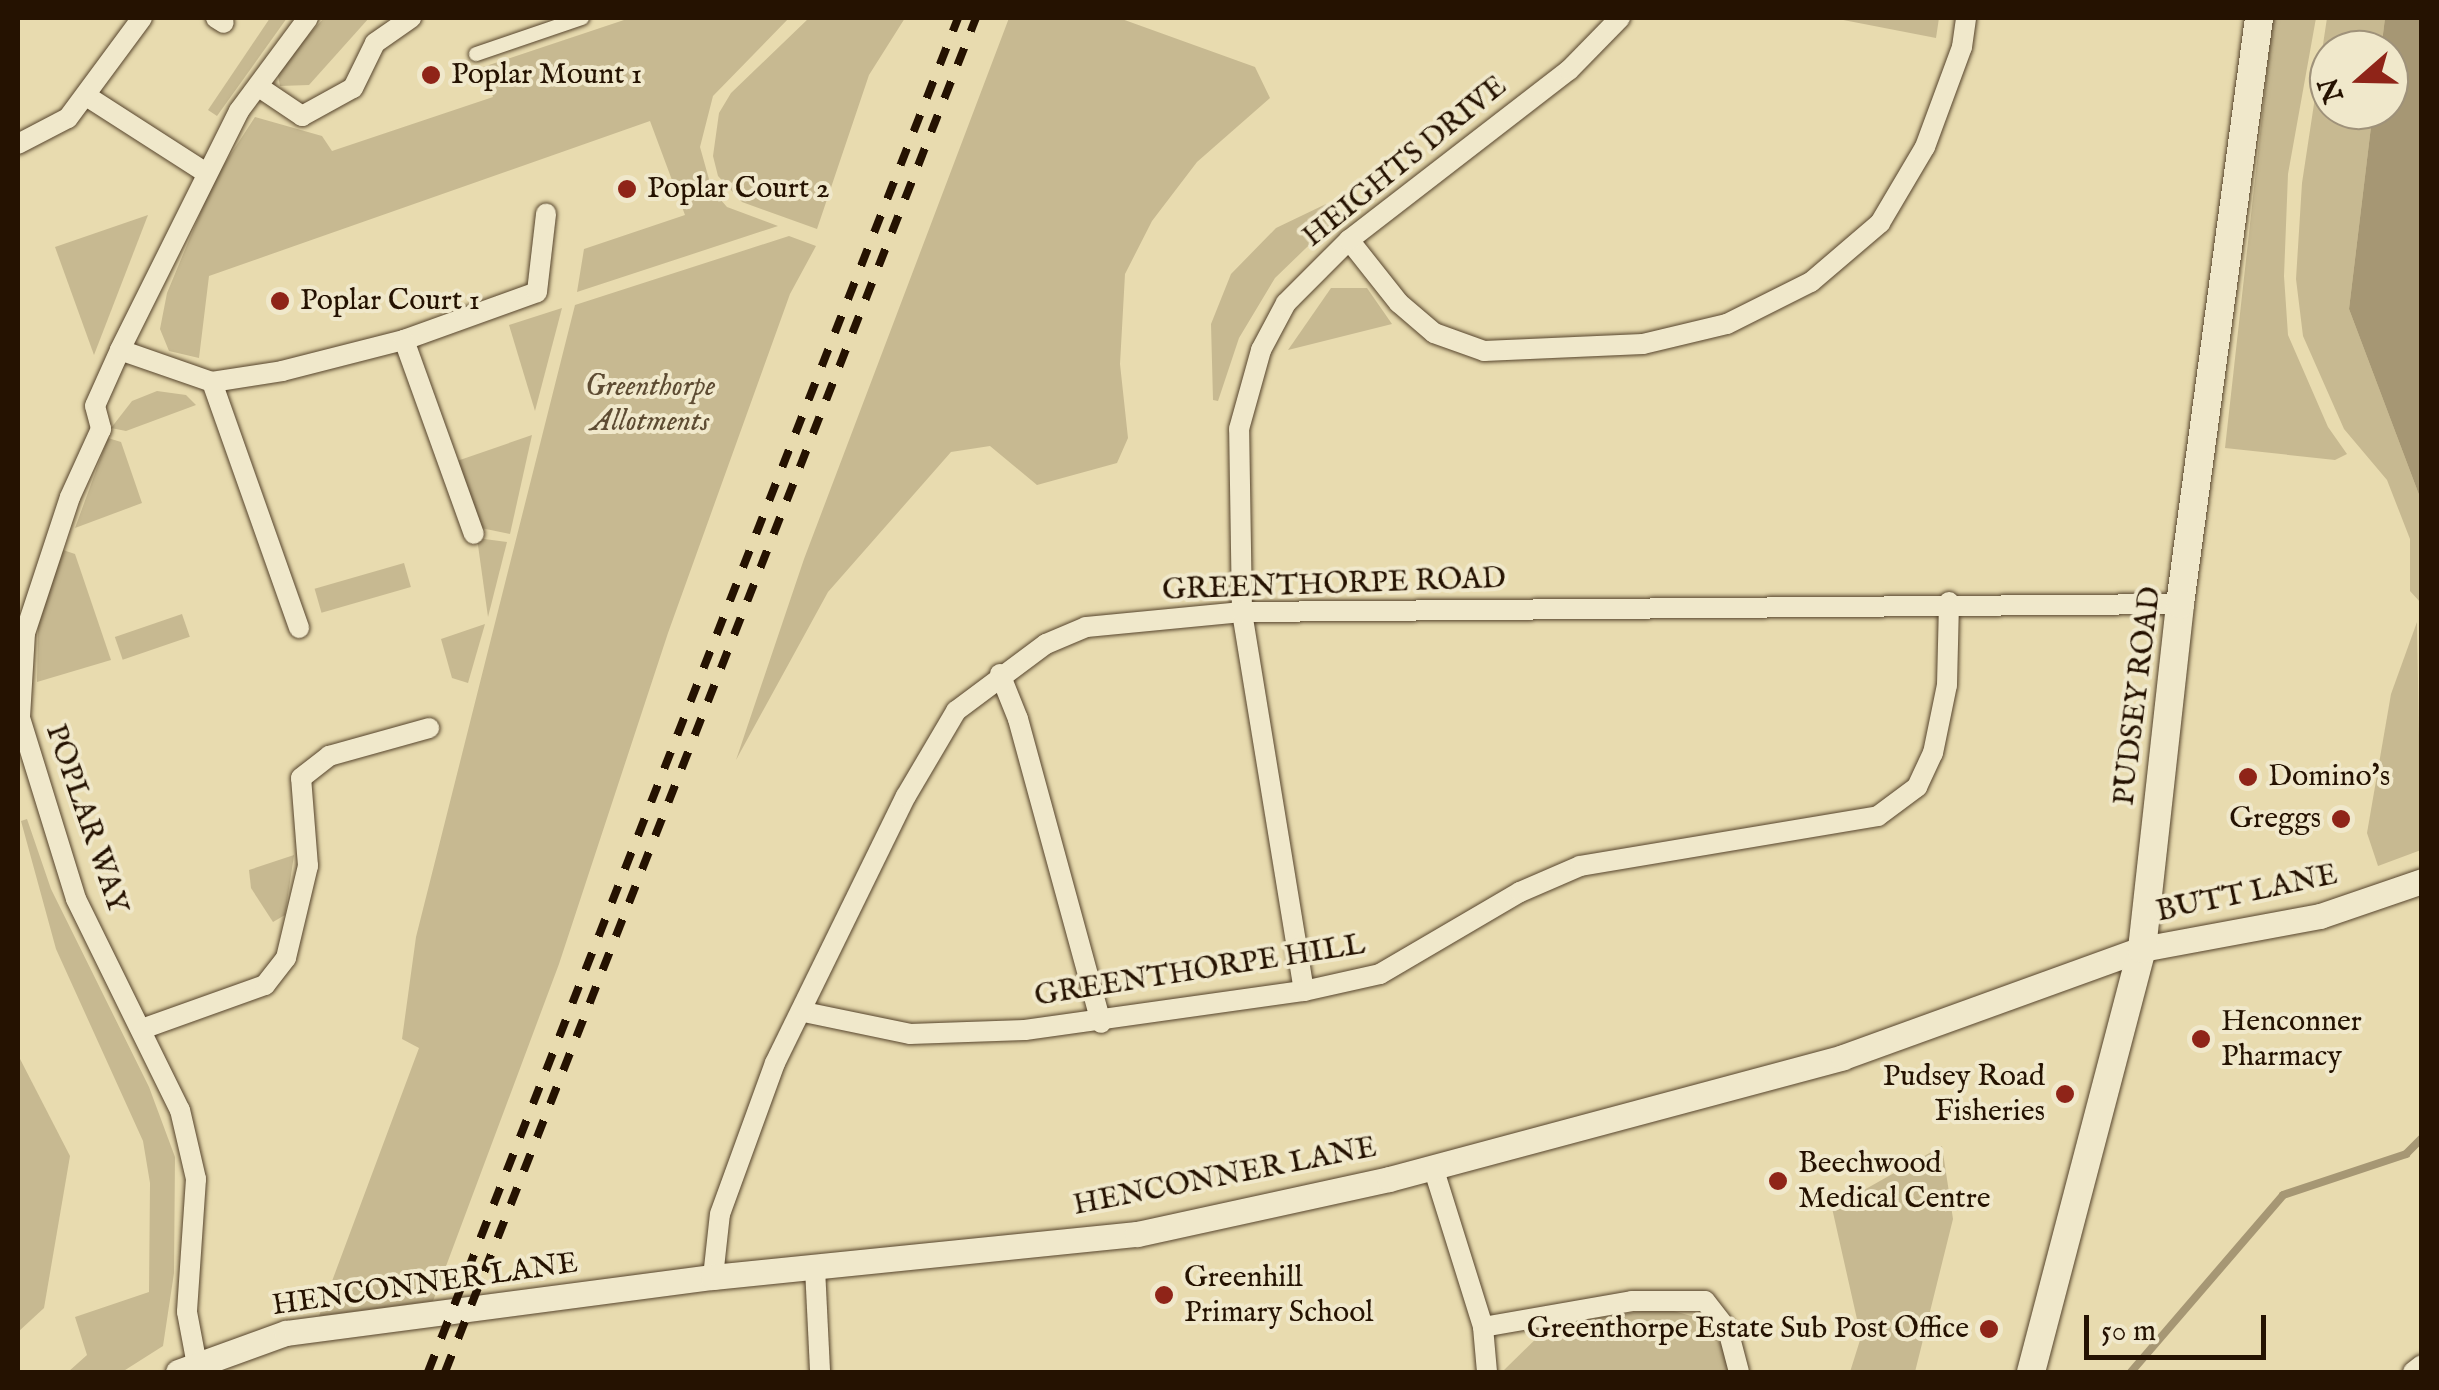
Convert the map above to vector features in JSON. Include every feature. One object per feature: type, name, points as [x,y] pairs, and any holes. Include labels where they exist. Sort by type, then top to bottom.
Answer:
[{"type":"main road","name":"PUDSEY ROAD","points":[[2031,1372],[2142,949],[2180,604],[2259,18]]},
{"type":"street","points":[[18,144],[68,118],[88,98],[142,18]]},
{"type":"street","name":"POPLAR WAY","points":[[188,1369],[187,1312],[196,1179],[180,1110],[76,900],[20,718],[30,616],[101,429],[95,406],[205,172],[308,18]]},
{"type":"street","points":[[259,88],[302,116],[352,88],[375,43],[410,18]]},
{"type":"street","points":[[476,54],[582,18]]},
{"type":"street","name":"HEIGHTS DRIVE","points":[[1304,992],[1242,612],[1238,429],[1262,350],[1286,303],[1349,240],[1569,70],[1620,18]]},
{"type":"street","points":[[1349,240],[1399,303],[1434,333],[1484,351],[1643,344],[1727,324],[1811,282],[1880,223],[1924,148],[1962,47],[1966,18]]},
{"type":"street","points":[[88,98],[205,172]]},
{"type":"street","points":[[120,350],[212,382],[282,372],[404,340],[537,292],[546,214]]},
{"type":"street","points":[[404,340],[474,534]]},
{"type":"street","points":[[212,382],[299,628]]},
{"type":"street","name":"GREENTHORPE ROAD","points":[[713,1277],[720,1214],[776,1063],[916,779],[956,712],[1000,674],[1086,627],[1242,612],[1949,602],[2180,604]]},
{"type":"street","name":"GREENTHORPE HILL","points":[[804,1012],[910,1034],[1101,1022],[1304,992],[1380,974],[1520,892],[1580,866],[1878,816],[1917,786],[1933,754],[1947,684],[1949,602]]},
{"type":"street","points":[[1000,674],[1018,719],[1101,1022]]},
{"type":"street","points":[[142,1029],[265,985],[286,958],[308,866],[301,778],[330,756],[429,728]]},
{"type":"street","name":"BUTT LANE","points":[[2142,949],[2320,916],[2422,881]]},
{"type":"street","name":"HENCONNER LANE","points":[[188,1369],[286,1333],[713,1277],[1137,1234],[1433,1167],[1843,1057],[2142,949]]},
{"type":"street","points":[[1433,1167],[1483,1327],[1487,1372]]},
{"type":"street","points":[[816,1268],[820,1372]]},
{"type":"street","points":[[1483,1327],[1632,1300],[1705,1300],[1728,1330],[1739,1372]]},
{"type":"street","points":[[2413,1372],[2422,1365]]},
{"type":"green space","points":[[270,18],[287,18],[217,116],[208,110]]},
{"type":"green space","points":[[324,18],[369,18],[309,85],[280,86],[277,70]]},
{"type":"green space","points":[[630,18],[789,18],[713,96],[700,147],[712,190],[727,207],[778,226],[577,292],[584,249],[685,215],[650,121],[209,276],[199,358],[169,351],[160,329],[167,293],[214,180],[255,117],[322,136],[332,151],[493,97],[483,67]]},
{"type":"green space","points":[[809,18],[905,18],[869,75],[817,229],[742,202],[718,176],[713,156],[719,113],[731,93]]},
{"type":"green space","points":[[1009,18],[1119,18],[1255,67],[1270,98],[1197,162],[1152,221],[1125,274],[1120,364],[1128,438],[1117,463],[1037,485],[990,446],[951,452],[828,592],[736,760],[804,559]]},
{"type":"green space","points":[[1833,18],[1939,18],[1936,38]]},
{"type":"green space","points":[[2273,18],[2316,18],[2314,30],[2309,30],[2309,57],[2288,174],[2284,276],[2288,335],[2328,427],[2347,454],[2335,460],[2225,448]]},
{"type":"green space","points":[[2327,18],[2385,18],[2384,30],[2325,30]]},
{"type":"green space","points":[[2310,130],[2371,130],[2349,309],[2421,500],[2421,603],[2410,591],[2410,539],[2387,480],[2344,429],[2303,336],[2296,279],[2302,183]]},
{"type":"green space","points":[[1326,204],[1335,220],[1275,278],[1239,338],[1218,401],[1213,400],[1211,324],[1231,274],[1276,228]]},
{"type":"green space","points":[[148,215],[94,355],[55,247]]},
{"type":"green space","name":"Greenthorpe Allotments","points":[[789,236],[816,246],[790,294],[668,633],[559,964],[433,1301],[319,1316],[419,1048],[402,1039],[416,937],[575,305]]},
{"type":"green space","points":[[1331,288],[1367,288],[1392,324],[1288,350]]},
{"type":"green space","points":[[562,308],[535,411],[509,325]]},
{"type":"green space","points":[[157,391],[186,395],[196,405],[126,431],[111,428],[132,401]]},
{"type":"green space","points":[[532,435],[510,534],[481,528],[457,461]]},
{"type":"green space","points":[[108,438],[121,442],[142,503],[75,528]]},
{"type":"green space","points":[[477,538],[507,542],[488,617]]},
{"type":"green space","points":[[63,550],[75,554],[111,660],[37,682],[38,627]]},
{"type":"green space","points":[[404,563],[411,587],[321,613],[315,589]]},
{"type":"green space","points":[[182,614],[190,637],[123,660],[115,637]]},
{"type":"green space","points":[[2417,622],[2421,850],[2378,866],[2367,833],[2391,694]]},
{"type":"green space","points":[[485,624],[468,683],[452,678],[441,639]]},
{"type":"green space","points":[[27,819],[51,889],[149,1087],[175,1157],[174,1273],[163,1346],[122,1372],[68,1372],[87,1355],[75,1317],[149,1292],[150,1183],[143,1141],[56,949],[21,821]]},
{"type":"green space","points":[[294,855],[285,915],[273,922],[251,888],[249,870]]},
{"type":"green space","points":[[18,1055],[70,1156],[44,1308],[18,1332]]},
{"type":"green space","points":[[1942,1146],[1953,1219],[1915,1372],[1850,1372],[1861,1337],[1832,1208]]},
{"type":"green space","points":[[1663,1308],[1702,1319],[1725,1350],[1730,1372],[1502,1372],[1550,1325]]},
{"type":"shaded area","points":[[2385,18],[2421,18],[2421,500],[2349,309],[2371,130],[2409,130],[2409,30],[2384,30]]},
{"type":"waterway","points":[[2131,1372],[2283,1195],[2406,1154],[2422,1138]]},
{"type":"railway","points":[[428,1372],[958,18]]},
{"type":"railway","points":[[445,1372],[976,18]]},
{"type":"place","name":"Poplar Mount 1","points":[[431,75]]},
{"type":"place","name":"Poplar Court 2","points":[[627,189]]},
{"type":"place","name":"Poplar Court 1","points":[[280,301]]},
{"type":"place","name":"Domino's","points":[[2248,777]]},
{"type":"place","name":"Greggs","points":[[2341,819]]},
{"type":"place","name":"Henconner Pharmacy","points":[[2201,1039]]},
{"type":"place","name":"Pudsey Road Fisheries","points":[[2065,1094]]},
{"type":"place","name":"Beechwood Medical Centre","points":[[1778,1181]]},
{"type":"place","name":"Greenhill Primary School","points":[[1164,1295]]},
{"type":"place","name":"Greenthorpe Estate Sub Post Office","points":[[1989,1329]]}]
